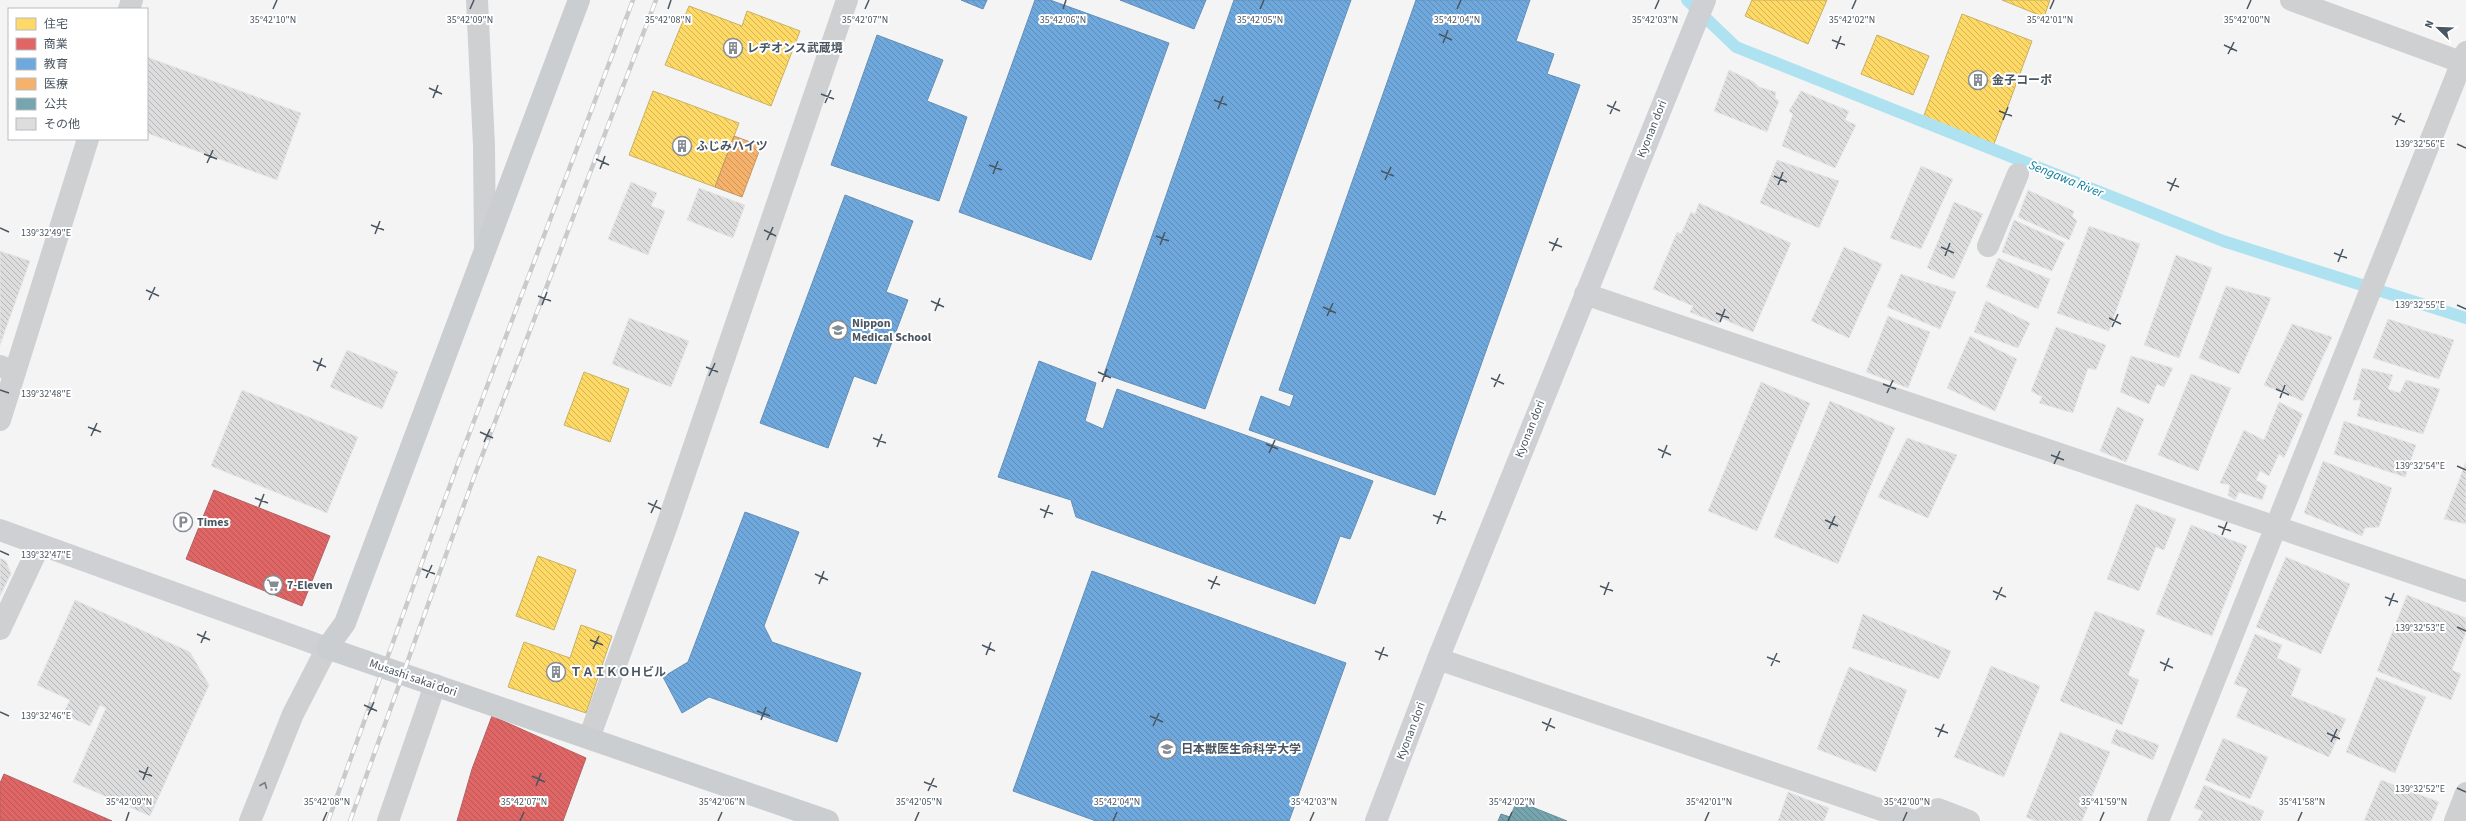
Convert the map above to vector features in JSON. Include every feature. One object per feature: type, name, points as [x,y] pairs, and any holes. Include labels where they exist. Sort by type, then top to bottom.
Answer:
[{"type":"main road","points":[[328,648],[345,623],[579,0]]},
{"type":"main road","name":"Musashi sakai dori","points":[[328,648],[828,821]]},
{"type":"street","points":[[476,0],[484,146],[485,249]]},
{"type":"street","points":[[589,738],[666,528],[847,0]]},
{"type":"street","name":"Kyonan dori","points":[[1376,821],[1438,659],[1705,0]]},
{"type":"street","points":[[2158,821],[2464,59],[2291,0]]},
{"type":"street","points":[[0,420],[7,369],[88,140]]},
{"type":"street","points":[[1988,246],[2018,174]]},
{"type":"street","points":[[1585,294],[2275,528],[2466,591]]},
{"type":"street","name":"Musashi sakai dori","points":[[0,530],[39,546],[328,648]]},
{"type":"street","points":[[0,629],[39,546]]},
{"type":"street","points":[[250,821],[293,714],[328,648]]},
{"type":"street","points":[[1438,659],[1914,821]]},
{"type":"street","points":[[388,821],[435,685]]},
{"type":"street","points":[[2454,821],[2466,793]]},
{"type":"street","points":[[1918,821],[1938,809],[1969,821]]},
{"type":"building: 住宅","points":[[1752,0],[1827,0],[1808,44],[1745,16]]},
{"type":"building: 住宅","points":[[2002,0],[2050,0],[2044,17]]},
{"type":"building: 住宅","name":"レヂオンス武蔵境","points":[[689,6],[742,26],[747,11],[800,31],[771,106],[665,65]]},
{"type":"building: 住宅","name":"金子コーポ","points":[[1962,14],[2032,41],[1994,144],[1923,118]]},
{"type":"building: 住宅","points":[[1877,35],[1929,56],[1913,95],[1861,74]]},
{"type":"building: 住宅","name":"ふじみハイツ","points":[[653,91],[739,123],[715,187],[629,155]]},
{"type":"building: 住宅","points":[[584,372],[629,389],[610,442],[564,425]]},
{"type":"building: 住宅","points":[[538,556],[576,570],[554,630],[516,616]]},
{"type":"building: 住宅","name":"ＴＡＩＫＯＨビル","points":[[581,625],[612,636],[586,713],[508,687],[524,642],[570,658]]},
{"type":"building: 商業","points":[[214,490],[330,536],[302,606],[186,559]]},
{"type":"building: 商業","points":[[492,716],[586,758],[563,821],[457,821],[472,769]]},
{"type":"building: 商業","points":[[4,774],[112,821],[0,821],[0,783]]},
{"type":"building: 教育","points":[[961,0],[987,0],[983,9]]},
{"type":"building: 教育","points":[[1035,0],[1050,0],[1169,43],[1091,260],[959,212]]},
{"type":"building: 教育","points":[[1120,0],[1206,0],[1194,29]]},
{"type":"building: 教育","points":[[1234,0],[1351,0],[1205,409],[1104,374]]},
{"type":"building: 教育","points":[[1416,0],[1530,0],[1516,41],[1554,54],[1547,74],[1580,85],[1435,495],[1249,430],[1261,396],[1290,407],[1294,395],[1279,390]]},
{"type":"building: 教育","points":[[877,35],[943,60],[927,101],[967,117],[939,201],[831,165]]},
{"type":"building: 教育","points":[[845,195],[913,221],[886,292],[908,300],[876,384],[854,376],[828,448],[760,423]]},
{"type":"building: 教育","points":[[1039,361],[1096,383],[1085,421],[1103,429],[1117,389],[1373,481],[1350,539],[1340,536],[1315,604],[1076,517],[1071,500],[998,477]]},
{"type":"building: 教育","points":[[745,512],[799,532],[764,626],[772,642],[861,673],[837,742],[709,697],[682,713],[663,677],[688,662]]},
{"type":"building: 教育","points":[[1092,571],[1346,663],[1289,821],[1096,821],[1013,791]]},
{"type":"building: 医療","points":[[734,136],[761,146],[742,197],[715,187]]},
{"type":"building: 公共","points":[[1517,801],[1567,821],[1498,821],[1501,814],[1510,817]]},
{"type":"building: その他","points":[[148,57],[301,113],[277,180],[148,133]]},
{"type":"building: その他","points":[[1729,70],[1754,82],[1759,87],[1776,92],[1775,98],[1779,101],[1767,132],[1714,111]]},
{"type":"building: その他","points":[[1801,91],[1849,111],[1845,120],[1856,125],[1835,168],[1782,146],[1793,114],[1789,111]]},
{"type":"building: その他","points":[[1777,160],[1839,181],[1819,228],[1760,203]]},
{"type":"building: その他","points":[[1921,166],[1953,179],[1921,249],[1890,238]]},
{"type":"building: その他","points":[[631,182],[657,193],[651,206],[665,211],[648,255],[608,239]]},
{"type":"building: その他","points":[[699,188],[745,205],[733,238],[687,220]]},
{"type":"building: その他","points":[[2028,190],[2074,211],[2072,216],[2077,221],[2069,240],[2018,217]]},
{"type":"building: その他","points":[[1954,202],[1983,214],[1954,279],[1927,268]]},
{"type":"building: その他","points":[[1699,203],[1791,243],[1753,332],[1721,318],[1719,324],[1690,312],[1693,306],[1653,289],[1677,232],[1681,234],[1691,212],[1695,214]]},
{"type":"building: その他","points":[[2014,220],[2065,243],[2052,271],[2002,252]]},
{"type":"building: その他","points":[[2089,226],[2140,244],[2109,331],[2057,313]]},
{"type":"building: その他","points":[[1844,247],[1882,264],[1849,338],[1811,321]]},
{"type":"building: その他","points":[[0,251],[30,261],[0,345]]},
{"type":"building: その他","points":[[2176,255],[2212,268],[2179,358],[2144,345]]},
{"type":"building: その他","points":[[1998,258],[2050,279],[2038,309],[1986,287]]},
{"type":"building: その他","points":[[1901,274],[1956,292],[1940,329],[1887,307]]},
{"type":"building: その他","points":[[2226,286],[2271,298],[2239,374],[2199,358]]},
{"type":"building: その他","points":[[1986,301],[2030,323],[2018,348],[1974,332]]},
{"type":"building: その他","points":[[1888,316],[1930,332],[1908,388],[1866,372]]},
{"type":"building: その他","points":[[629,318],[689,341],[671,387],[612,364]]},
{"type":"building: その他","points":[[2388,319],[2454,340],[2439,379],[2373,358]]},
{"type":"building: その他","points":[[2292,324],[2332,337],[2303,401],[2264,385]]},
{"type":"building: その他","points":[[2056,327],[2106,345],[2096,370],[2088,368],[2073,413],[2039,403],[2042,397],[2031,391]]},
{"type":"building: その他","points":[[1970,336],[2017,359],[1995,411],[1947,388]]},
{"type":"building: その他","points":[[347,350],[398,372],[382,409],[330,387]]},
{"type":"building: その他","points":[[2131,356],[2173,368],[2164,387],[2157,384],[2149,404],[2120,392]]},
{"type":"building: その他","points":[[2362,368],[2393,375],[2388,389],[2400,393],[2406,380],[2440,389],[2423,434],[2357,416],[2361,400],[2353,400]]},
{"type":"building: その他","points":[[2191,374],[2231,388],[2198,471],[2158,455]]},
{"type":"building: その他","points":[[1761,382],[1810,403],[1757,531],[1708,511]]},
{"type":"building: その他","points":[[242,390],[358,437],[327,513],[211,466]]},
{"type":"building: その他","points":[[1830,401],[1895,428],[1838,564],[1774,537]]},
{"type":"building: その他","points":[[2279,402],[2303,414],[2284,458],[2279,454],[2269,476],[2260,471],[2256,480],[2267,486],[2262,500],[2239,492],[2235,500],[2228,495],[2230,485],[2220,483],[2244,430],[2264,440]]},
{"type":"building: その他","points":[[2117,407],[2144,419],[2126,462],[2100,451]]},
{"type":"building: その他","points":[[2344,421],[2416,445],[2405,477],[2334,454]]},
{"type":"building: その他","points":[[1907,438],[1957,455],[1928,518],[1878,497]]},
{"type":"building: その他","points":[[2323,461],[2392,488],[2379,527],[2365,528],[2362,536],[2304,513]]},
{"type":"building: その他","points":[[2466,462],[2466,524],[2444,519]]},
{"type":"building: その他","points":[[2136,504],[2176,519],[2164,550],[2156,547],[2139,591],[2107,579]]},
{"type":"building: その他","points":[[2191,525],[2247,546],[2212,636],[2156,614]]},
{"type":"building: その他","points":[[2286,557],[2350,584],[2321,654],[2256,627]]},
{"type":"building: その他","points":[[0,558],[6,561],[11,574],[0,596]]},
{"type":"building: その他","points":[[2407,595],[2466,618],[2466,632],[2452,670],[2461,674],[2451,700],[2377,671]]},
{"type":"building: その他","points":[[75,600],[190,652],[209,685],[150,816],[73,782],[106,708],[100,705],[90,726],[63,714],[70,700],[37,685]]},
{"type":"building: その他","points":[[2095,611],[2145,630],[2128,675],[2139,680],[2122,725],[2060,701]]},
{"type":"building: その他","points":[[1863,614],[1951,651],[1939,679],[1852,648]]},
{"type":"building: その他","points":[[2255,634],[2282,645],[2277,658],[2301,669],[2291,696],[2346,719],[2329,757],[2236,717],[2248,689],[2234,684]]},
{"type":"building: その他","points":[[1991,666],[2040,686],[2004,777],[1954,757]]},
{"type":"building: その他","points":[[1849,667],[1907,690],[1876,772],[1817,749]]},
{"type":"building: その他","points":[[2376,677],[2426,697],[2395,773],[2346,752]]},
{"type":"building: その他","points":[[2116,729],[2159,745],[2153,760],[2111,743]]},
{"type":"building: その他","points":[[2060,732],[2110,752],[2082,821],[2035,821],[2026,817]]},
{"type":"building: その他","points":[[2223,738],[2268,757],[2250,799],[2205,780]]},
{"type":"building: その他","points":[[2381,780],[2439,802],[2431,821],[2364,821]]},
{"type":"building: その他","points":[[2204,785],[2264,811],[2260,821],[2198,821],[2203,811],[2194,808]]},
{"type":"building: その他","points":[[1788,792],[1829,808],[1824,821],[1778,821]]},
{"type":"waterway","name":"Sengawa River","points":[[1687,0],[1736,47],[2223,241],[2466,318]]},
{"type":"railway","points":[[328,821],[457,466],[633,0]]},
{"type":"railway","points":[[350,821],[474,477],[656,0]]},
{"type":"place","name":"レヂオンス武蔵境","points":[[733,48]]},
{"type":"place","name":"金子コーポ","points":[[1978,80]]},
{"type":"place","name":"ふじみハイツ","points":[[682,146]]},
{"type":"place","name":"Nippon Medical School","points":[[838,330]]},
{"type":"place","name":"Times","points":[[183,522]]},
{"type":"place","name":"7-Eleven","points":[[273,585]]},
{"type":"place","name":"ＴＡＩＫＯＨビル","points":[[556,672]]},
{"type":"place","name":"日本獣医生命科学大学","points":[[1167,749]]}]
